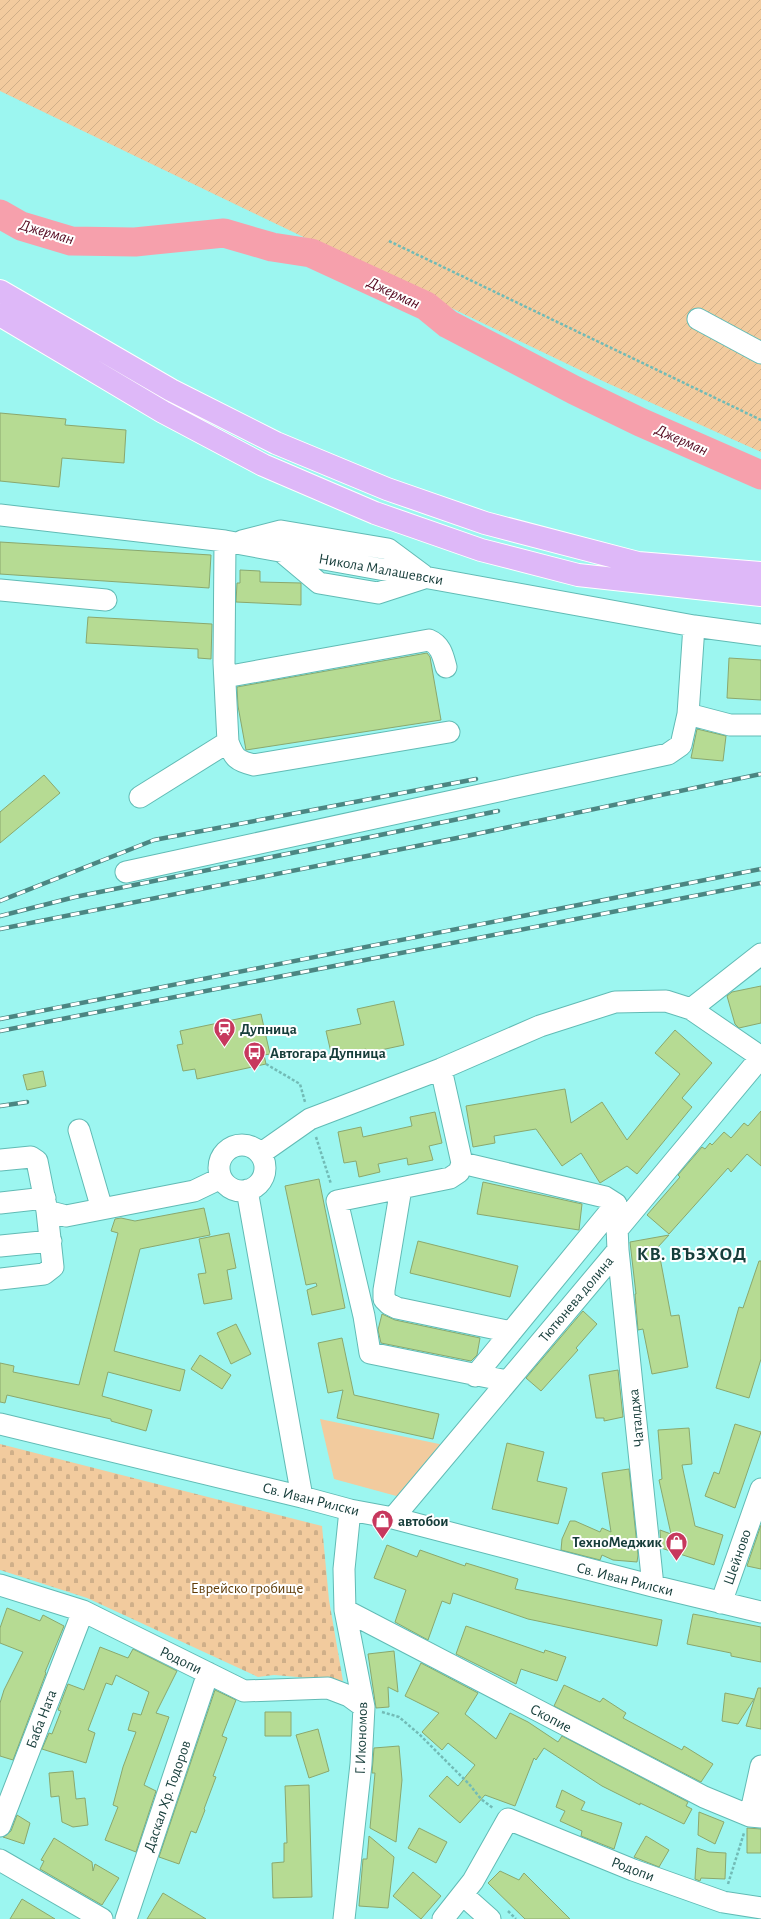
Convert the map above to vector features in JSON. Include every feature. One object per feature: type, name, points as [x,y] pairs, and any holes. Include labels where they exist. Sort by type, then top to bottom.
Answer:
[{"type":"main road","points":[[0,291],[171,390],[276,443],[387,489],[485,523],[638,563],[761,573]]},
{"type":"main road","points":[[0,315],[162,412],[263,465],[375,513],[481,550],[578,575],[761,595]]},
{"type":"street","points":[[698,319],[761,354]]},
{"type":"street","name":"Никола Малашевски","points":[[0,515],[230,542],[694,626],[761,636]]},
{"type":"street","points":[[427,578],[388,549],[281,531],[230,542],[225,677],[228,742],[232,753],[240,762],[254,765],[449,732]]},
{"type":"street","points":[[0,590],[106,600]]},
{"type":"street","points":[[126,872],[668,754],[681,745],[688,714],[694,626]]},
{"type":"street","points":[[225,677],[429,640],[436,643],[442,652],[446,667]]},
{"type":"street","points":[[688,714],[730,725],[761,725]]},
{"type":"street","points":[[140,797],[228,742]]},
{"type":"street","points":[[691,1009],[761,954]]},
{"type":"street","points":[[260,1154],[310,1119],[441,1069],[540,1026],[615,1002],[666,1002],[691,1009],[761,1057]]},
{"type":"street","name":"Тютюнева долина","points":[[394,1518],[507,1381],[761,1057]]},
{"type":"street","points":[[441,1069],[462,1163],[459,1172],[450,1178],[337,1201],[364,1316],[370,1353],[475,1376],[507,1381]]},
{"type":"street","points":[[79,1130],[102,1209]]},
{"type":"street","points":[[240,1144],[254,1148],[260,1154],[265,1168],[263,1175],[254,1187],[247,1190],[232,1189],[226,1185],[221,1178],[219,1163],[226,1150],[240,1144]]},
{"type":"street","points":[[0,1160],[31,1157],[37,1161],[46,1204],[53,1267],[44,1274],[0,1279]]},
{"type":"street","points":[[462,1163],[605,1197],[616,1204],[475,1376]]},
{"type":"street","points":[[0,1202],[46,1204],[66,1216],[194,1191],[221,1178]]},
{"type":"street","points":[[401,1188],[384,1290],[384,1299],[396,1308],[511,1332]]},
{"type":"street","points":[[247,1190],[302,1497]]},
{"type":"street","name":"Чаталджа","points":[[616,1204],[618,1240],[653,1586]]},
{"type":"street","points":[[0,1246],[50,1241]]},
{"type":"street","name":"Св. Иван Рилски","points":[[0,1424],[350,1510],[394,1518],[653,1586],[761,1612]]},
{"type":"street","name":"Шейново","points":[[721,1603],[761,1489]]},
{"type":"street","name":"Г. Икономов","points":[[344,1919],[361,1764],[364,1707],[345,1610],[344,1569],[350,1510]]},
{"type":"street","name":"Родопи","points":[[0,1585],[83,1611],[244,1691],[328,1688],[349,1696],[364,1707]]},
{"type":"street","name":"Скопие","points":[[345,1610],[704,1797],[755,1817]]},
{"type":"street","name":"Баба Ната","points":[[0,1826],[83,1611]]},
{"type":"street","name":"Даскал Хр. Тодоров","points":[[126,1919],[208,1674]]},
{"type":"street","points":[[755,1817],[761,1766]]},
{"type":"street","points":[[443,1919],[473,1881],[508,1819]]},
{"type":"street","name":"Родопи","points":[[508,1819],[634,1870],[723,1902],[761,1908]]},
{"type":"street","points":[[0,1860],[102,1919]]},
{"type":"street","points":[[463,1895],[490,1919]]},
{"type":"street","points":[[723,1902],[749,1919]]},
{"type":"path","points":[[389,241],[761,420]]},
{"type":"path","points":[[364,1707],[399,1717],[441,1755],[481,1799],[508,1819]]},
{"type":"path","points":[[723,1902],[755,1817]]},
{"type":"green space","points":[[0,0],[761,0],[761,452],[607,383],[0,91]]},
{"type":"green space","points":[[320,1419],[444,1445],[400,1497],[334,1479]]},
{"type":"green space","name":"Еврейско гробище","points":[[0,1444],[322,1526],[329,1600],[343,1681],[274,1675],[258,1677],[87,1598],[0,1570]]},
{"type":"building","points":[[0,413],[66,419],[65,425],[126,430],[124,463],[62,458],[59,487],[0,481]]},
{"type":"building","points":[[0,542],[211,555],[209,588],[0,574]]},
{"type":"building","points":[[240,570],[260,571],[260,582],[301,583],[301,605],[236,602],[237,583],[240,583]]},
{"type":"building","points":[[88,617],[212,624],[211,659],[198,658],[198,649],[86,643]]},
{"type":"building","points":[[427,653],[430,657],[441,720],[246,750],[238,706],[237,687]]},
{"type":"building","points":[[729,658],[761,660],[761,700],[727,698]]},
{"type":"building","points":[[697,729],[726,736],[723,761],[691,758]]},
{"type":"building","points":[[44,775],[60,793],[0,843],[0,812]]},
{"type":"building","points":[[761,986],[761,1023],[739,1028],[735,1024],[727,996],[732,992]]},
{"type":"building","points":[[394,1001],[404,1045],[367,1053],[366,1049],[332,1057],[326,1031],[361,1024],[357,1009]]},
{"type":"building","name":"Дупница","points":[[261,1014],[270,1054],[264,1055],[266,1064],[197,1079],[195,1069],[183,1071],[177,1045],[183,1044],[180,1031]]},
{"type":"building","points":[[675,1030],[712,1063],[682,1098],[692,1107],[637,1174],[627,1166],[600,1183],[581,1153],[562,1166],[536,1129],[494,1136],[495,1143],[473,1147],[466,1106],[565,1089],[571,1123],[602,1102],[627,1140],[680,1074],[655,1053]]},
{"type":"building","points":[[43,1071],[46,1086],[27,1090],[23,1075]]},
{"type":"building","points":[[761,1111],[761,1166],[747,1154],[731,1172],[728,1168],[669,1234],[647,1215],[680,1177],[678,1175],[702,1147],[705,1149],[710,1143],[712,1145],[724,1132],[731,1138],[744,1123],[748,1126]]},
{"type":"building","points":[[435,1112],[442,1143],[429,1146],[433,1160],[408,1165],[407,1158],[378,1164],[380,1172],[359,1177],[356,1161],[344,1163],[338,1132],[361,1127],[363,1137],[412,1126],[410,1117]]},
{"type":"building","points":[[319,1179],[345,1308],[312,1315],[307,1290],[317,1286],[316,1283],[306,1285],[285,1186]]},
{"type":"building","points":[[483,1182],[582,1204],[579,1230],[477,1214]]},
{"type":"building","points":[[204,1208],[210,1235],[140,1249],[114,1351],[185,1370],[180,1391],[108,1372],[102,1396],[152,1410],[146,1431],[111,1421],[111,1419],[7,1395],[5,1403],[0,1402],[0,1363],[14,1366],[13,1372],[79,1385],[118,1233],[111,1231],[115,1219],[121,1218],[135,1221]]},
{"type":"building","points":[[229,1233],[236,1268],[227,1270],[232,1299],[204,1304],[198,1274],[206,1273],[199,1239]]},
{"type":"building","points":[[669,1235],[658,1247],[671,1316],[679,1315],[688,1367],[652,1374],[643,1329],[638,1330],[636,1294],[630,1242]]},
{"type":"building","points":[[418,1241],[518,1266],[510,1297],[410,1273]]},
{"type":"building","points":[[759,1261],[761,1261],[761,1359],[749,1398],[716,1388],[739,1307],[743,1308]]},
{"type":"building","points":[[583,1311],[597,1324],[576,1348],[578,1350],[541,1391],[526,1378]]},
{"type":"building","points":[[382,1314],[395,1320],[480,1338],[477,1355],[471,1361],[381,1343],[378,1330]]},
{"type":"building","points":[[236,1324],[251,1354],[231,1364],[217,1333]]},
{"type":"building","points":[[342,1338],[354,1395],[439,1414],[433,1439],[337,1418],[343,1390],[328,1393],[318,1343]]},
{"type":"building","points":[[200,1355],[231,1375],[222,1389],[191,1369]]},
{"type":"building","points":[[618,1370],[623,1417],[604,1421],[604,1418],[596,1418],[589,1375]]},
{"type":"building","points":[[735,1424],[761,1432],[735,1508],[705,1496],[714,1472],[719,1474]]},
{"type":"building","points":[[689,1428],[692,1464],[682,1465],[695,1526],[723,1535],[714,1565],[661,1548],[660,1530],[671,1534],[659,1480],[662,1479],[658,1430]]},
{"type":"building","points":[[507,1443],[544,1452],[537,1481],[567,1488],[558,1524],[492,1509]]},
{"type":"building","points":[[629,1469],[638,1555],[637,1562],[613,1560],[602,1555],[600,1560],[561,1550],[562,1539],[570,1521],[575,1521],[600,1532],[602,1528],[611,1532],[602,1473]]},
{"type":"building","points":[[761,1525],[761,1569],[747,1566]]},
{"type":"building","points":[[387,1545],[417,1557],[420,1550],[465,1566],[466,1563],[518,1579],[515,1589],[662,1620],[657,1646],[528,1619],[453,1593],[450,1604],[442,1601],[428,1640],[395,1622],[406,1590],[374,1578]]},
{"type":"building","points":[[7,1608],[40,1621],[43,1615],[64,1626],[45,1672],[46,1673],[13,1760],[0,1756],[0,1703],[4,1690],[23,1652],[0,1643],[0,1628]]},
{"type":"building","points":[[693,1614],[761,1627],[761,1662],[731,1656],[731,1653],[687,1644]]},
{"type":"building","points":[[466,1626],[544,1653],[545,1650],[566,1657],[557,1681],[521,1669],[516,1684],[456,1654]]},
{"type":"building","points":[[100,1647],[128,1658],[133,1649],[177,1671],[156,1713],[169,1717],[144,1785],[156,1791],[136,1852],[105,1840],[118,1807],[113,1805],[123,1767],[136,1732],[128,1730],[133,1713],[141,1715],[149,1692],[116,1675],[112,1685],[106,1683],[88,1730],[95,1733],[86,1763],[42,1749],[49,1733],[52,1734],[61,1711],[58,1710],[68,1684],[84,1690]]},
{"type":"building","points":[[394,1651],[398,1692],[388,1687],[389,1707],[376,1708],[368,1654]]},
{"type":"building","points":[[421,1663],[478,1693],[465,1714],[496,1739],[510,1713],[528,1722],[558,1742],[562,1736],[688,1802],[686,1806],[692,1809],[684,1824],[640,1803],[640,1805],[602,1786],[544,1748],[536,1760],[534,1758],[515,1806],[485,1795],[460,1823],[429,1796],[447,1776],[458,1786],[475,1765],[448,1743],[442,1750],[422,1732],[439,1713],[405,1696]]},
{"type":"building","points":[[564,1685],[600,1702],[603,1698],[626,1713],[623,1718],[682,1750],[684,1746],[713,1764],[701,1782],[554,1706]]},
{"type":"building","points":[[758,1688],[761,1688],[761,1729],[746,1726]]},
{"type":"building","points":[[215,1690],[236,1700],[222,1736],[227,1738],[213,1776],[216,1777],[204,1809],[205,1810],[196,1833],[191,1831],[179,1864],[159,1857]]},
{"type":"building","points":[[725,1693],[754,1699],[738,1724],[722,1721]]},
{"type":"building","points":[[265,1712],[291,1712],[291,1736],[265,1736]]},
{"type":"building","points":[[318,1729],[329,1771],[309,1778],[296,1735]]},
{"type":"building","points":[[399,1746],[402,1780],[396,1842],[370,1828],[375,1773],[372,1773],[374,1748]]},
{"type":"building","points":[[73,1771],[76,1799],[85,1798],[88,1825],[73,1827],[62,1822],[59,1796],[51,1797],[49,1773]]},
{"type":"building","points":[[309,1785],[312,1897],[273,1898],[272,1863],[284,1862],[284,1843],[287,1843],[285,1786]]},
{"type":"building","points":[[562,1790],[585,1802],[581,1810],[622,1823],[614,1849],[581,1836],[582,1831],[560,1821],[565,1811],[556,1807]]},
{"type":"building","points":[[699,1812],[724,1822],[715,1844],[698,1835]]},
{"type":"building","points":[[17,1815],[30,1823],[24,1844],[3,1837],[11,1831]]},
{"type":"building","points":[[419,1828],[447,1842],[436,1863],[408,1848]]},
{"type":"building","points":[[747,1828],[761,1829],[761,1853],[747,1853]]},
{"type":"building","points":[[369,1836],[394,1857],[388,1908],[359,1906],[363,1859],[367,1859]]},
{"type":"building","points":[[646,1836],[669,1850],[659,1867],[634,1857]]},
{"type":"building","points":[[54,1838],[92,1862],[93,1871],[95,1864],[119,1878],[102,1905],[40,1869],[44,1861],[41,1860]]},
{"type":"building","points":[[697,1848],[709,1852],[726,1853],[725,1879],[701,1878],[700,1881],[695,1879]]},
{"type":"building","points":[[500,1871],[519,1880],[524,1873],[570,1919],[525,1919],[488,1883]]},
{"type":"building","points":[[413,1872],[441,1896],[421,1919],[393,1896]]},
{"type":"building","points":[[163,1893],[206,1919],[147,1919]]},
{"type":"building","points":[[22,1899],[55,1919],[10,1919]]},
{"type":"waterway","name":"Джерман","points":[[0,214],[21,226],[71,241],[135,242],[224,233],[272,247],[311,253],[426,306],[448,324],[574,390],[640,422],[761,475]]},
{"type":"railway","points":[[0,929],[457,838],[761,774]]},
{"type":"railway","points":[[0,901],[154,840],[476,779]]},
{"type":"railway","points":[[0,916],[75,897],[498,811]]},
{"type":"railway","points":[[0,1019],[761,869]]},
{"type":"railway","points":[[0,1031],[761,883]]},
{"type":"railway","points":[[0,1106],[27,1102]]},
{"type":"place","name":"Дупница","points":[[224,1048]]},
{"type":"place","name":"Автогара Дупница","points":[[254,1072]]},
{"type":"place","name":"автобои","points":[[383,1540]]},
{"type":"place","name":"ТехноМеджик","points":[[677,1562]]},
{"type":"district","name":"КВ. ВЪЗХОД","points":[[692,1253]]}]
